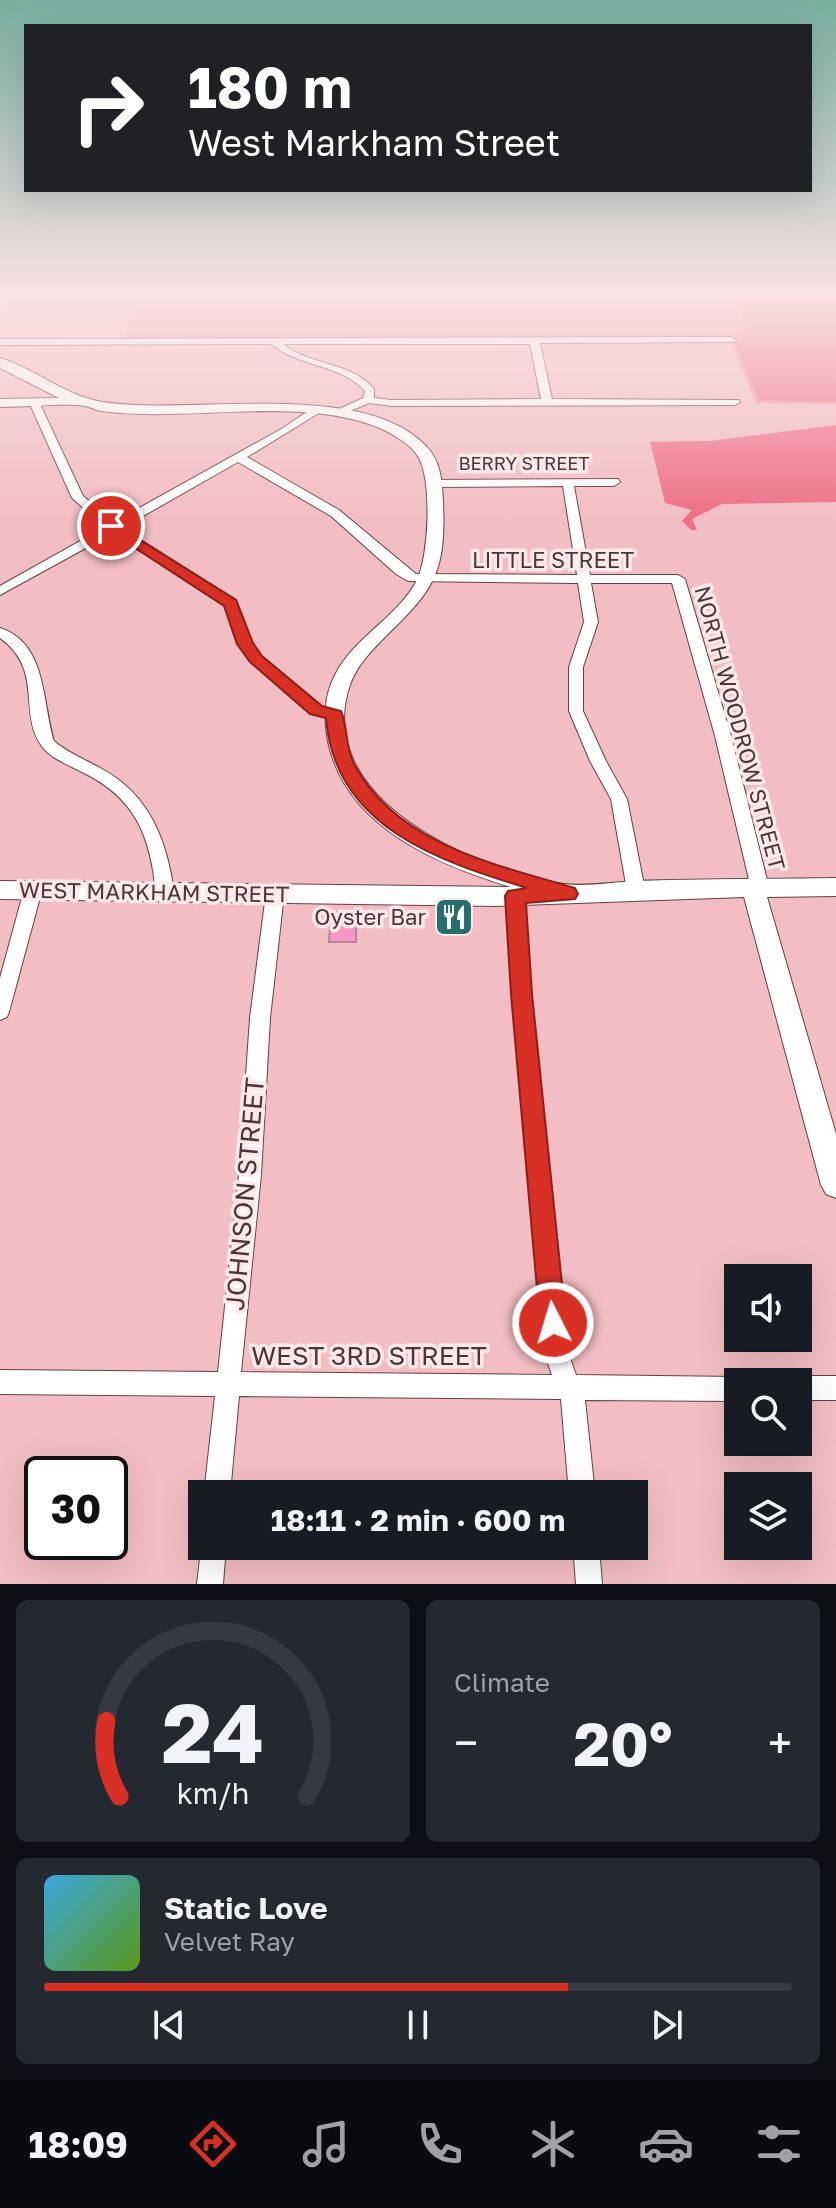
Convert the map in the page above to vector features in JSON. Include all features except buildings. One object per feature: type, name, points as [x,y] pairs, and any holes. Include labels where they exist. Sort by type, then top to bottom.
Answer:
[{"type":"street","points":[[17,370],[85,402]]},
{"type":"street","points":[[334,370],[361,380],[370,391],[368,400]]},
{"type":"street","points":[[540,370],[547,402]]},
{"type":"street","points":[[339,413],[368,400],[392,403],[735,402]]},
{"type":"street","points":[[34,402],[78,498],[111,526],[231,603],[245,644],[256,659],[316,710],[335,715]]},
{"type":"street","points":[[0,403],[85,402],[132,409],[339,413],[379,423],[410,439],[427,458],[433,483],[433,549],[427,578],[349,666],[339,690],[335,715],[337,743],[344,763],[363,793],[390,821],[433,848],[461,860],[568,894]]},
{"type":"street","points":[[0,591],[315,411]]},
{"type":"street","points":[[238,457],[335,513],[410,577],[427,578]]},
{"type":"street","name":"BERRY STREET","points":[[433,483],[614,482]]},
{"type":"street","points":[[568,483],[591,622],[576,667],[576,711],[619,799],[636,890]]},
{"type":"street","name":"LITTLE STREET","points":[[427,578],[678,579]]},
{"type":"street","name":"NORTH WOODROW STREET","points":[[678,579],[723,736],[757,888]]},
{"type":"street","points":[[0,632],[18,643],[29,659],[47,743],[66,758],[110,780],[140,808],[157,849],[165,892]]},
{"type":"street","name":"WEST MARKHAM STREET","points":[[0,890],[515,896],[636,890],[836,887]]},
{"type":"street","points":[[757,888],[836,1185]]},
{"type":"street","points":[[0,1012],[33,890]]},
{"type":"street","name":"JOHNSON STREET","points":[[218,1480],[250,1175],[260,1018],[275,894]]},
{"type":"street","points":[[515,896],[521,994],[556,1352],[574,1403],[581,1480]]},
{"type":"street","name":"WEST 3RD STREET","points":[[0,1382],[724,1389]]},
{"type":"street","points":[[812,1388],[836,1388]]},
{"type":"street","points":[[210,1584],[212,1560]]},
{"type":"street","points":[[587,1560],[589,1584]]},
{"type":"shaded area","points":[[742,370],[836,370],[836,404],[756,403]]},
{"type":"shaded area","points":[[746,370],[836,370],[836,402],[759,400]]},
{"type":"shaded area","points":[[836,425],[836,502],[722,504],[692,519],[697,530],[691,530],[682,521],[692,510],[665,503],[650,442],[710,441]]},
{"type":"place","name":"Oyster Bar","points":[[454,917]]},
{"type":"route","points":[[111,526],[231,603],[245,644],[256,659],[316,710],[335,715],[337,743],[344,763],[363,793],[390,821],[433,848],[461,860],[568,894],[515,896],[521,994],[553,1323]]}]
